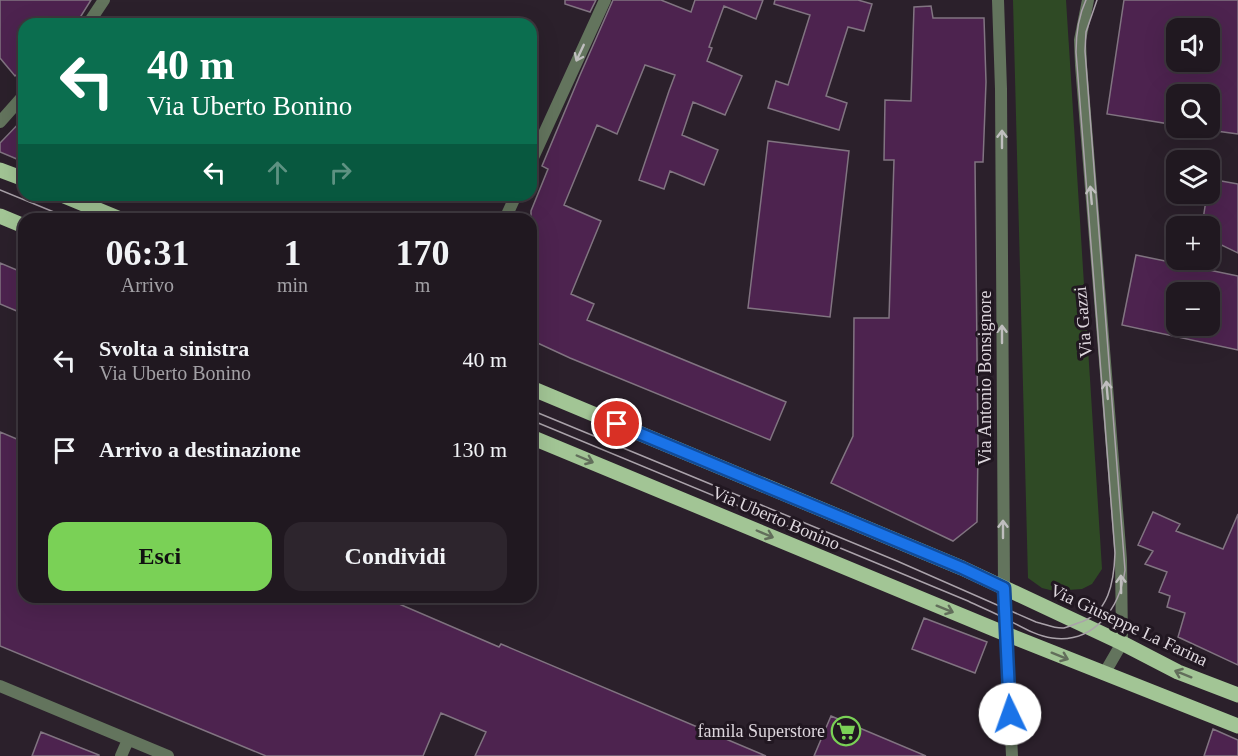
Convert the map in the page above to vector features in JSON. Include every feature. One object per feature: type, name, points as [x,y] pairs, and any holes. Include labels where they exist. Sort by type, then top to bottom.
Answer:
[{"type":"main road","points":[[0,170],[18,177]]},
{"type":"main road","points":[[76,201],[106,213]]},
{"type":"main road","points":[[0,216],[18,224]]},
{"type":"main road","name":"Via Uberto Bonino","points":[[537,391],[962,568],[1004,588]]},
{"type":"main road","name":"Via Uberto Bonino","points":[[537,439],[1005,634]]},
{"type":"main road","name":"Via Giuseppe La Farina","points":[[1004,588],[1178,672],[1238,695]]},
{"type":"main road","points":[[1005,634],[1238,726]]},
{"type":"street","points":[[92,18],[104,0]]},
{"type":"street","points":[[537,149],[605,0]]},
{"type":"street","name":"Via Antonio Bonsignore","points":[[998,0],[1001,89],[1004,588],[1012,756]]},
{"type":"street","name":"Via Gazzi","points":[[1088,0],[1080,40],[1081,65],[1121,560],[1122,643]]},
{"type":"street","points":[[0,122],[18,102]]},
{"type":"street","points":[[1104,674],[1122,643]]},
{"type":"street","points":[[0,686],[168,756]]},
{"type":"street","points":[[121,756],[128,740]]},
{"type":"green space","points":[[1013,0],[1066,0],[1102,569],[1092,584],[1082,589],[1054,591],[1042,588],[1028,578]]},
{"type":"building","points":[[0,0],[91,0],[80,18],[18,18],[18,73],[15,76],[0,58]]},
{"type":"building","points":[[565,0],[596,0],[590,12],[565,4]]},
{"type":"building","points":[[613,0],[661,0],[691,12],[695,0],[763,0],[756,19],[724,6],[709,47],[712,48],[707,61],[742,76],[725,115],[693,102],[682,135],[718,150],[704,185],[670,171],[664,189],[639,180],[675,75],[645,65],[617,134],[597,125],[564,205],[601,221],[571,294],[594,304],[587,320],[786,402],[770,440],[537,343],[537,213],[531,213],[531,211],[537,201],[548,169],[542,166]]},
{"type":"building","points":[[775,0],[858,0],[872,4],[864,31],[848,27],[826,96],[847,103],[839,130],[768,108],[776,81],[788,85],[810,15],[774,4]]},
{"type":"building","points":[[1124,0],[1238,0],[1238,134],[1220,132],[1220,84],[1166,84],[1166,123],[1107,114]]},
{"type":"building","points":[[931,6],[933,18],[984,18],[986,82],[983,162],[975,162],[977,522],[953,541],[831,483],[853,436],[854,318],[889,318],[894,160],[884,160],[885,100],[911,101],[914,7]]},
{"type":"building","points":[[18,124],[18,160],[0,152],[0,143]]},
{"type":"building","points":[[768,141],[849,151],[830,317],[748,308]]},
{"type":"building","points":[[1220,181],[1238,184],[1238,253],[1220,244],[1220,216],[1204,216],[1205,204],[1220,204]]},
{"type":"building","points":[[1136,255],[1166,261],[1166,270],[1209,270],[1238,276],[1238,350],[1173,336],[1220,336],[1220,282],[1166,282],[1166,334],[1122,325]]},
{"type":"building","points":[[0,263],[18,270],[18,312],[0,304]]},
{"type":"building","points":[[0,432],[18,440],[18,603],[397,603],[499,647],[501,644],[766,756],[475,756],[486,732],[441,713],[423,756],[266,756],[0,646]]},
{"type":"building","points":[[1153,512],[1180,524],[1176,531],[1223,549],[1238,514],[1238,665],[1178,637],[1185,613],[1167,607],[1170,596],[1159,592],[1167,572],[1145,564],[1153,551],[1138,545]]},
{"type":"building","points":[[924,618],[987,642],[975,673],[912,649]]},
{"type":"building","name":"famila Superstore","points":[[831,716],[926,756],[814,756]]},
{"type":"building","points":[[1213,729],[1238,740],[1238,756],[1204,756]]},
{"type":"building","points":[[41,732],[99,755],[99,756],[32,756]]},
{"type":"tram line","points":[[537,412],[897,561],[1036,622],[1064,628],[1088,619],[1103,605],[1108,595],[1115,553],[1076,52],[1078,25],[1086,0]]},
{"type":"tram line","points":[[537,422],[968,601],[1040,635],[1067,638],[1092,629],[1111,610],[1125,570],[1085,51],[1086,32],[1097,0]]},
{"type":"tram line","points":[[0,190],[18,197]]},
{"type":"tram line","points":[[27,201],[56,213]]},
{"type":"place","name":"famila Superstore","points":[[846,731]]},
{"type":"route","points":[[617,424],[962,568],[1004,588],[1010,714]]}]
